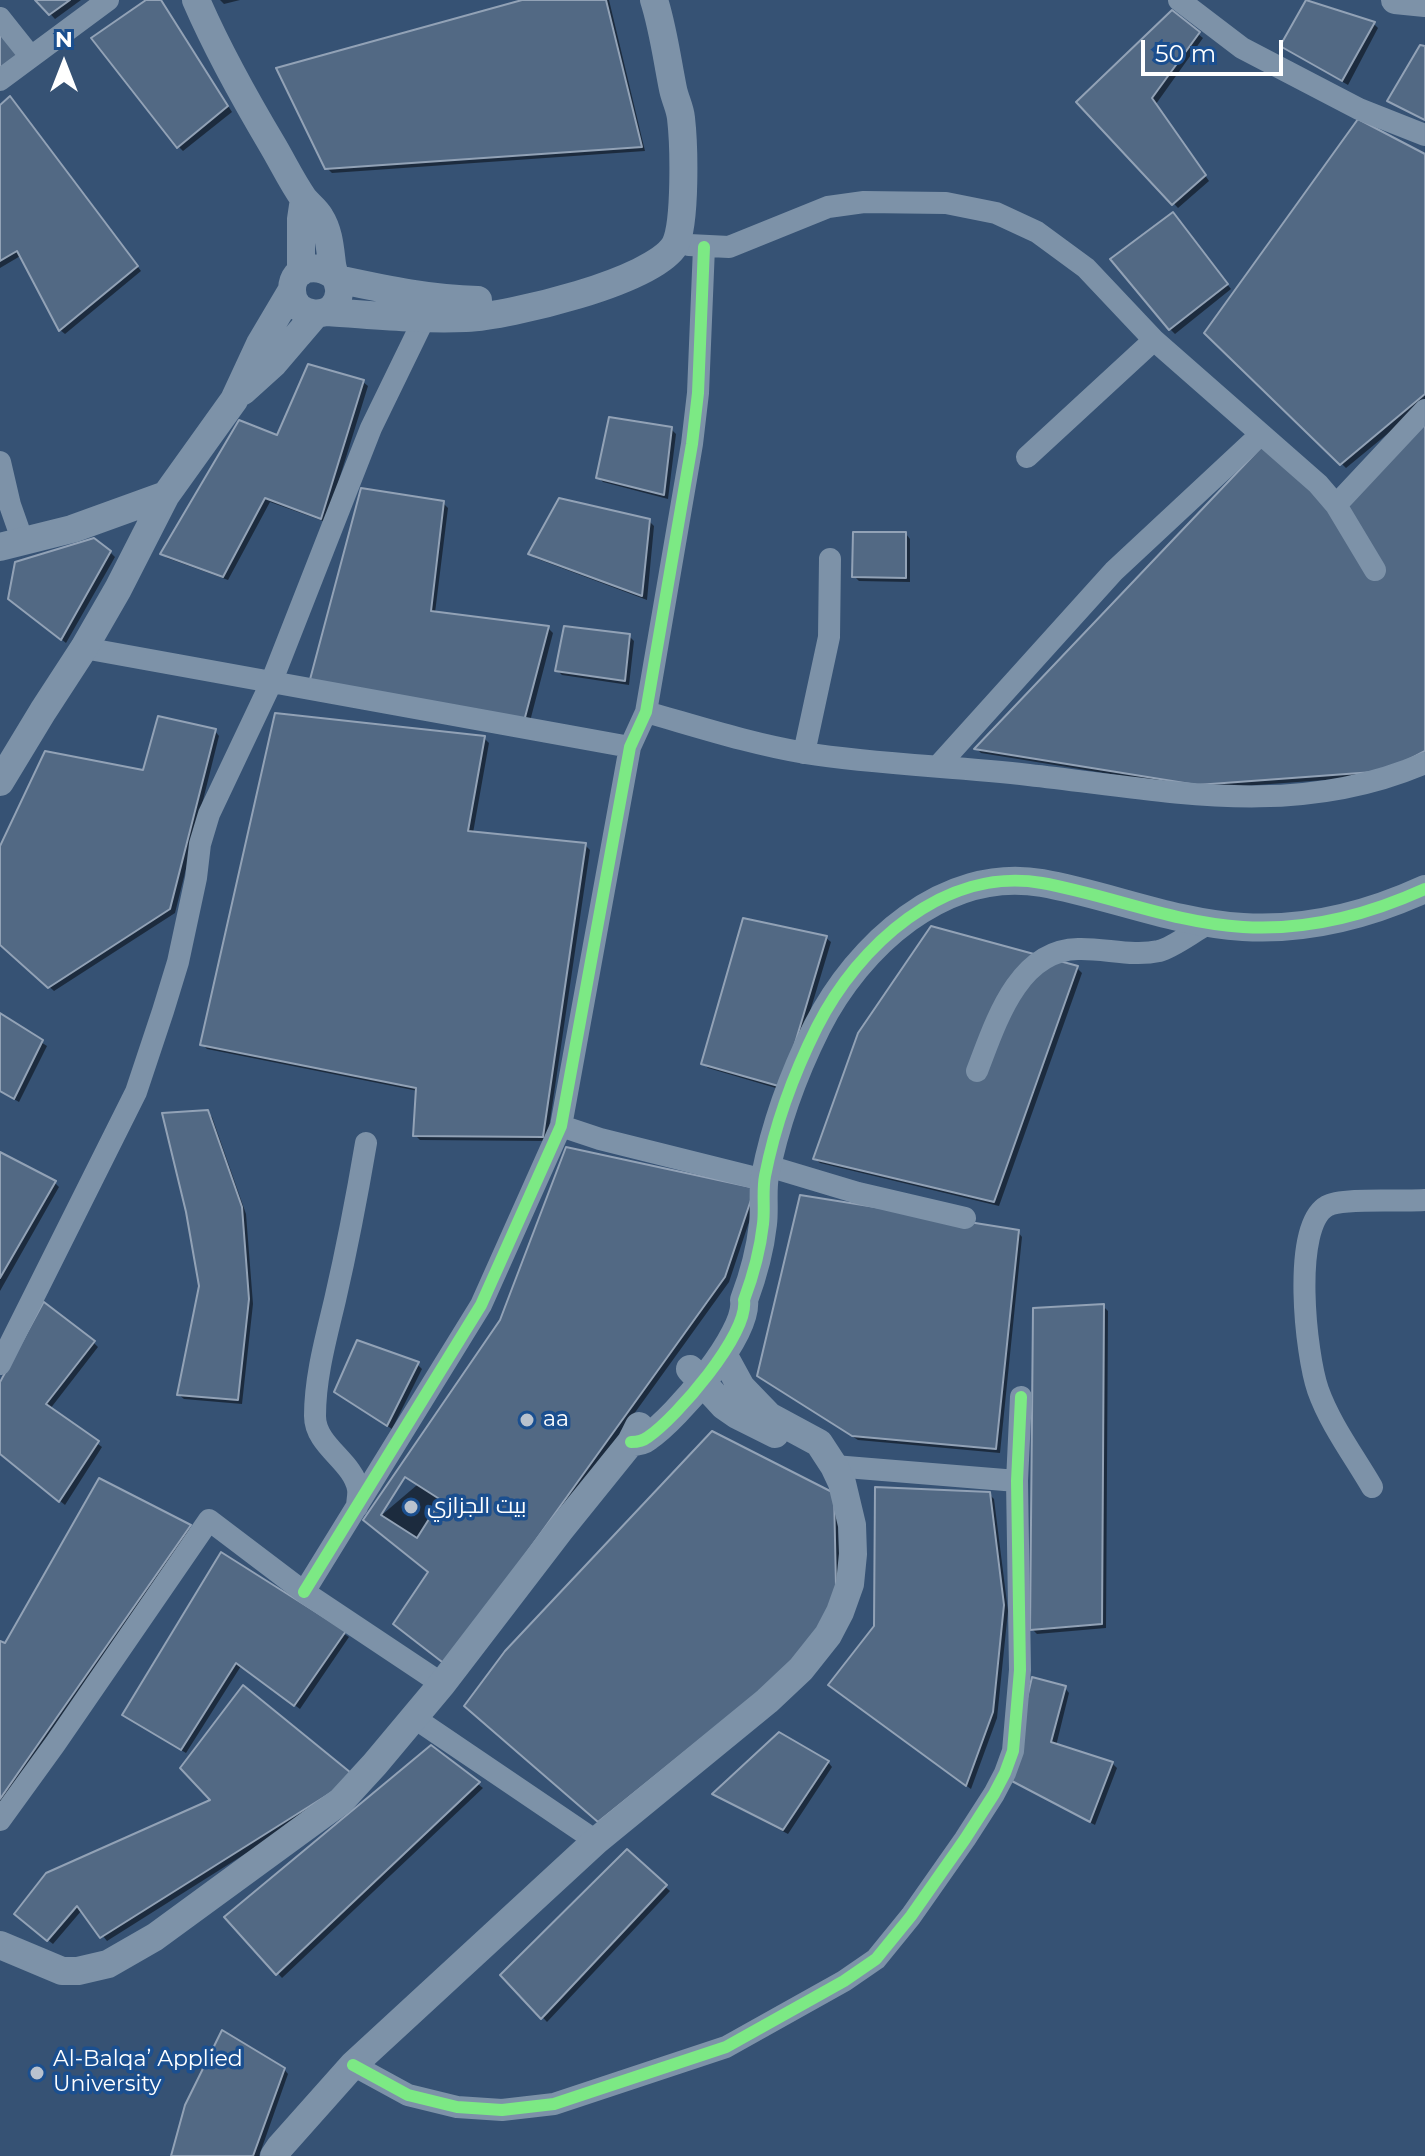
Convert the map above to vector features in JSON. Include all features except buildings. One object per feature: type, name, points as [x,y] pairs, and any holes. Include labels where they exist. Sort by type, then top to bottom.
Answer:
[{"type":"street","points":[[0,80],[108,0]]},
{"type":"street","points":[[196,0],[242,93],[304,199],[319,215],[340,288],[335,306],[321,313],[234,400]]},
{"type":"street","points":[[0,782],[84,648],[166,495],[234,400],[260,344],[296,281],[318,267],[335,277],[403,294],[520,303],[614,283],[666,255],[675,244],[682,221],[681,116],[654,0]]},
{"type":"street","points":[[1179,0],[1242,48],[1359,109],[1425,135]]},
{"type":"street","points":[[1395,0],[1425,3]]},
{"type":"street","points":[[0,18],[31,57]]},
{"type":"street","points":[[304,199],[295,302],[303,311],[424,319],[471,318],[583,281],[618,265],[653,241],[663,227],[667,213],[667,116],[674,94]]},
{"type":"street","points":[[675,244],[729,247],[828,207],[864,202],[946,203],[996,213],[1037,232],[1086,268],[1154,340],[1318,484],[1336,505],[1375,570]]},
{"type":"street","points":[[304,1592],[481,1305],[561,1126],[630,747],[646,712],[692,444],[698,393],[704,247]]},
{"type":"street","points":[[0,1364],[136,1092],[178,962],[200,844],[209,814],[271,683],[371,428],[424,319]]},
{"type":"street","points":[[1027,457],[1154,340]]},
{"type":"street","points":[[1336,505],[1425,410]]},
{"type":"street","points":[[938,766],[1114,571],[1260,435]]},
{"type":"street","points":[[0,462],[10,505],[12,544],[96,521],[166,495]]},
{"type":"street","points":[[804,753],[829,637],[830,559]]},
{"type":"street","points":[[84,648],[630,747]]},
{"type":"street","points":[[646,712],[751,742],[804,753],[880,763],[1028,774],[1204,796],[1283,797],[1343,790],[1425,763]]},
{"type":"street","points":[[0,1945],[62,1971],[78,1971],[108,1964],[155,1937],[341,1801],[442,1684],[631,1442],[642,1423],[664,1401],[723,1354],[741,1323],[744,1300],[760,1248],[766,1173],[777,1127],[800,1067],[840,988],[859,963],[900,923],[925,906],[952,894],[980,885],[1010,882],[1040,883],[1208,924],[1245,927],[1319,924],[1355,916],[1425,889]]},
{"type":"street","points":[[977,1071],[1003,1010],[1032,966],[1062,951],[1076,949],[1161,950],[1208,924]]},
{"type":"street","points":[[561,1126],[600,1139],[965,1218]]},
{"type":"street","points":[[357,1508],[359,1492],[354,1478],[323,1438],[315,1419],[327,1332],[366,1143]]},
{"type":"street","points":[[1372,1487],[1333,1421],[1314,1377],[1306,1331],[1307,1247],[1312,1226],[1325,1207],[1346,1201],[1425,1200]]},
{"type":"street","points":[[696,1376],[728,1311],[744,1300]]},
{"type":"street","points":[[274,2156],[353,2065],[596,1841],[767,1701],[801,1669],[828,1635],[850,1584],[853,1554],[852,1525],[842,1483],[815,1439],[769,1416],[741,1387],[723,1354]]},
{"type":"street","points":[[696,1376],[712,1395],[737,1415],[806,1450],[829,1458],[1017,1481]]},
{"type":"street","points":[[353,2065],[408,2095],[457,2107],[502,2110],[554,2104],[726,2047],[853,1976],[876,1959],[911,1916],[972,1828],[1005,1773],[1013,1751],[1020,1670],[1017,1481],[1021,1397]]},
{"type":"street","points":[[0,1820],[209,1520],[304,1592],[442,1684]]},
{"type":"street","points":[[413,1717],[596,1841]]},
{"type":"cycle path","points":[[304,1592],[481,1305],[561,1126],[630,747],[646,712],[692,444],[698,393],[704,247]]},
{"type":"cycle path","points":[[631,1442],[646,1438],[676,1412],[708,1374],[735,1333],[760,1244],[764,1182],[769,1157],[801,1063],[834,997],[880,941],[908,918],[939,900],[971,887],[1006,881],[1067,888],[1192,920],[1267,928],[1314,924],[1359,914],[1425,889]]},
{"type":"cycle path","points":[[353,2065],[408,2095],[457,2107],[502,2110],[554,2104],[726,2047],[844,1981],[876,1959],[911,1916],[965,1839],[994,1794],[1013,1751],[1020,1670],[1017,1481],[1021,1397]]},
{"type":"place","name":"aa","points":[[527,1420]]},
{"type":"place","name":"بيت الجزازي","points":[[411,1507]]},
{"type":"place","name":"Al-Balqaʼ Applied University","points":[[37,2073]]}]
